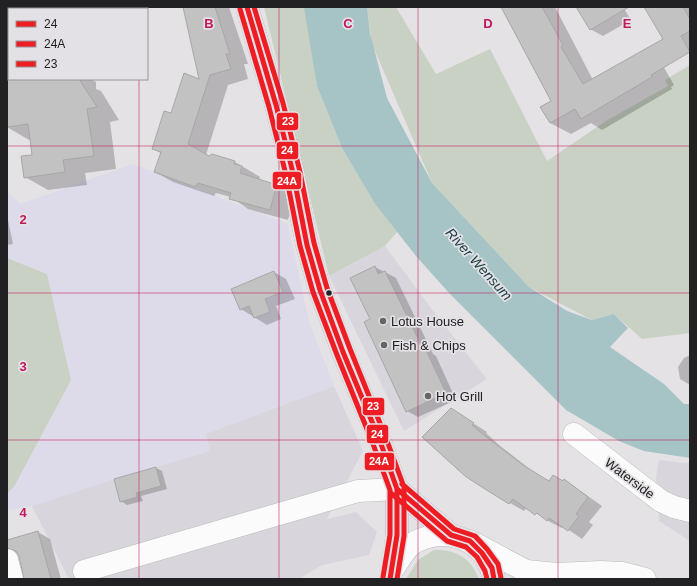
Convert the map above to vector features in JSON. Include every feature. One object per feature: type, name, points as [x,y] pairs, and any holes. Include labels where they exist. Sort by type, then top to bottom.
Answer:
[{"type":"main road","points":[[247,7],[276,105],[293,173],[307,245],[316,278],[342,352],[380,441],[397,489],[398,535],[392,576]]},
{"type":"main road","name":"Waterside","points":[[574,434],[661,501],[674,507],[690,511]]},
{"type":"main road","points":[[84,571],[358,491],[397,489],[460,538],[482,553],[492,568],[494,579]]},
{"type":"main road","points":[[392,576],[414,543],[430,537],[460,538],[526,571],[557,574],[601,572],[622,573],[645,579]]},
{"type":"main road","points":[[7,560],[12,579]]},
{"type":"shaded area","points":[[133,164],[288,224],[309,322],[334,386],[206,434],[210,451],[114,479],[32,506],[7,510],[7,494],[15,485],[71,380],[47,274],[7,258],[7,191],[20,204]]},
{"type":"shaded area","points":[[385,246],[434,312],[487,379],[404,431],[329,276]]},
{"type":"shaded area","points":[[334,386],[363,451],[327,519],[356,512],[377,532],[369,555],[322,565],[299,579],[69,579],[32,506],[114,479],[210,451],[205,434]]},
{"type":"shaded area","points":[[659,460],[683,463],[690,462],[690,541],[659,521],[656,477]]},
{"type":"green space","points":[[264,7],[305,7],[317,86],[342,148],[375,204],[397,232],[385,246],[329,276]]},
{"type":"green space","points":[[367,7],[396,7],[436,74],[490,49],[547,161],[606,121],[668,86],[665,80],[690,65],[690,333],[642,339],[614,314],[592,320],[529,287],[432,183],[372,44]]},
{"type":"green space","points":[[7,258],[47,274],[71,380],[15,485],[7,494]]},
{"type":"green space","points":[[434,550],[449,551],[462,556],[472,565],[479,579],[406,579],[418,560]]},
{"type":"water","name":"River Wensum","points":[[304,7],[367,7],[370,33],[387,98],[432,183],[529,287],[567,311],[592,320],[614,314],[628,328],[610,347],[664,384],[684,404],[690,404],[690,458],[644,451],[619,441],[566,410],[450,294],[416,256],[375,204],[342,148],[317,86]]},
{"type":"building","points":[[183,7],[215,7],[230,54],[226,54],[231,69],[210,75],[188,144],[209,156],[212,154],[235,161],[234,164],[242,166],[240,173],[277,185],[270,210],[229,199],[231,193],[198,183],[195,187],[154,172],[161,152],[152,149],[164,111],[171,113],[184,73],[199,79]]},
{"type":"building","points":[[501,7],[542,7],[563,45],[561,47],[583,84],[663,39],[644,7],[683,7],[690,19],[690,31],[681,36],[690,52],[651,75],[652,77],[581,119],[575,109],[550,123],[540,107],[551,101]]},
{"type":"building","points":[[576,7],[629,7],[590,30]]},
{"type":"building","points":[[7,79],[80,80],[97,107],[87,109],[94,156],[63,160],[65,172],[24,178],[21,156],[32,155],[28,124],[7,127]]},
{"type":"building","points":[[375,266],[378,274],[385,271],[423,349],[425,348],[446,393],[406,412],[364,322],[370,319],[350,278]]},
{"type":"building","points":[[274,271],[283,292],[265,299],[270,312],[254,318],[249,306],[240,310],[231,289]]},
{"type":"building","points":[[451,408],[474,423],[472,425],[526,467],[549,481],[553,475],[563,481],[564,479],[588,497],[576,514],[579,516],[568,531],[549,518],[547,521],[537,513],[535,515],[513,499],[509,504],[477,484],[465,476],[422,437]]},
{"type":"building","points":[[156,467],[161,486],[136,493],[137,497],[120,502],[114,479]]},
{"type":"building","points":[[38,531],[51,579],[24,579],[19,556],[16,551],[7,548],[7,540]]},
{"type":"transit line","name":"24","points":[[247,7],[276,105],[293,173],[307,245],[320,290],[343,352],[380,441],[397,489],[397,535],[390,579]]},
{"type":"transit line","name":"23","points":[[254,7],[283,103],[300,172],[314,243],[327,288],[404,487],[404,536],[397,579]]},
{"type":"transit line","name":"24A","points":[[240,9],[269,107],[286,175],[300,246],[313,292],[390,490],[390,535],[383,577]]},
{"type":"transit line","name":"23","points":[[402,484],[454,529],[475,536],[498,564],[501,578]]},
{"type":"transit line","name":"24","points":[[397,489],[451,535],[470,541],[482,553],[492,568],[494,579]]},
{"type":"transit line","name":"24A","points":[[392,494],[447,541],[466,547],[477,557],[485,571],[487,579]]},
{"type":"place","name":"Lotus House","points":[[383,321]]},
{"type":"place","name":"Fish & Chips","points":[[384,345]]},
{"type":"place","name":"Hot Grill","points":[[428,396]]}]
